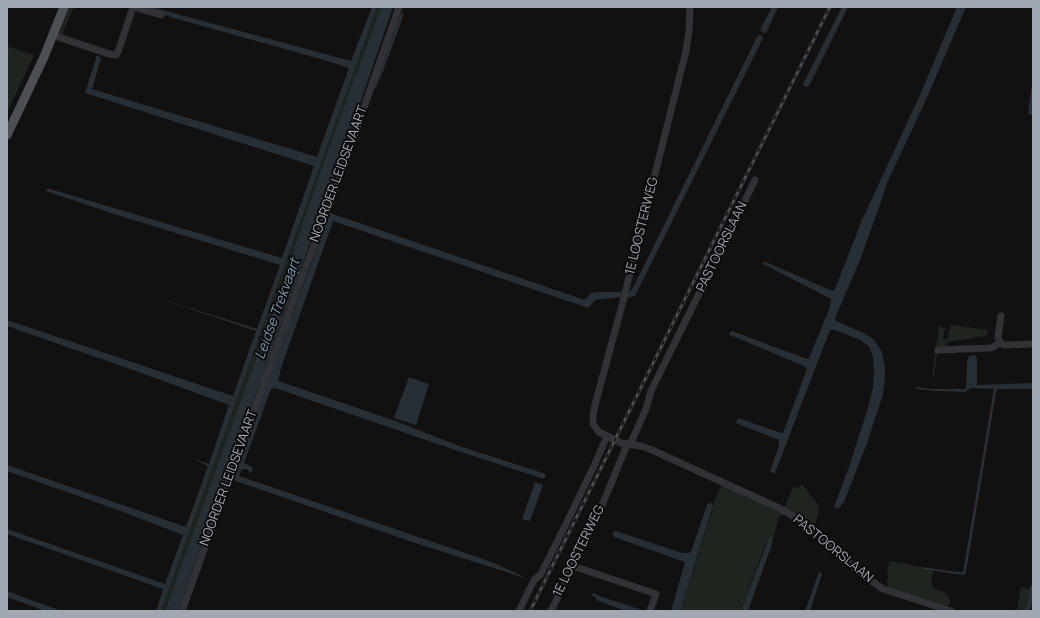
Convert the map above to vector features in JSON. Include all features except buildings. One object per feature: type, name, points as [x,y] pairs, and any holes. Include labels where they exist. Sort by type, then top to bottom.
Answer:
[{"type":"main road","points":[[7,135],[44,57],[64,7]]},
{"type":"street","points":[[52,35],[116,55],[133,7],[161,15]]},
{"type":"street","name":"NOORDER LEIDSEVAART","points":[[182,611],[302,274],[332,199],[399,7]]},
{"type":"street","name":"1E LOOSTERWEG","points":[[550,611],[628,445],[607,436],[596,429],[593,424],[593,415],[686,51],[690,7]]},
{"type":"street","name":"PASTOORSLAAN","points":[[755,180],[651,391],[646,409],[628,445],[641,446],[652,450],[779,508],[800,520],[867,578],[883,589],[951,611]]},
{"type":"street","points":[[1000,343],[998,337],[1001,316]]},
{"type":"street","points":[[938,350],[991,348],[1000,343],[1004,345],[1033,344]]},
{"type":"street","name":"1E LOOSTERWEG","points":[[519,611],[534,580],[541,574],[594,466],[607,436]]},
{"type":"street","points":[[572,566],[656,594],[650,611]]},
{"type":"shaded area","points":[[67,7],[74,7],[63,32],[64,35],[116,52],[112,54],[57,34]]},
{"type":"shaded area","points":[[377,7],[381,7],[328,150],[264,336],[165,611],[161,611]]},
{"type":"shaded area","points":[[7,46],[34,55],[7,113]]},
{"type":"shaded area","points":[[951,325],[988,330],[986,336],[948,342],[946,346],[938,346],[934,377],[932,377],[939,326],[945,328],[943,339],[947,339]]},
{"type":"shaded area","points":[[802,484],[820,507],[814,528],[784,508],[793,487],[798,488]]},
{"type":"shaded area","points":[[722,485],[785,514],[779,517],[773,539],[769,538],[765,545],[741,611],[680,611],[712,512],[714,501]]},
{"type":"shaded area","points":[[890,561],[922,567],[921,569],[933,571],[932,586],[937,590],[945,592],[950,600],[950,604],[946,606],[887,588],[888,567]]},
{"type":"shaded area","points":[[1021,587],[1030,589],[1026,611],[1012,611],[1017,609]]},
{"type":"water","points":[[151,7],[351,61],[372,7],[377,7],[161,611],[156,611],[163,589],[7,534],[7,529],[165,584],[183,535],[118,510],[7,471],[7,465],[186,527],[208,466],[191,458],[209,464],[229,405],[7,326],[7,320],[233,396],[256,331],[155,297],[257,329],[280,265],[114,214],[46,191],[47,189],[50,189],[282,258],[314,166],[85,93],[97,55],[101,58],[92,89],[317,157],[349,68],[167,16],[150,10]]},
{"type":"water","name":"Leidse Trekvaart","points":[[381,7],[393,7],[354,121],[263,374],[267,374],[281,345],[330,213],[585,300],[591,293],[600,292],[621,292],[621,297],[595,300],[588,308],[333,221],[281,368],[278,381],[390,419],[462,447],[546,474],[544,479],[275,388],[271,389],[244,463],[252,467],[253,471],[250,473],[247,469],[242,469],[239,476],[486,560],[525,578],[415,543],[231,479],[264,383],[260,382],[178,611],[165,611],[264,336],[328,150]]},
{"type":"water","points":[[772,7],[778,7],[766,33],[764,33],[760,30]]},
{"type":"water","points":[[842,7],[848,7],[810,84],[808,87],[804,86],[803,84]]},
{"type":"water","points":[[957,7],[966,7],[925,102],[886,185],[860,260],[835,318],[836,321],[866,334],[874,340],[882,352],[885,367],[883,394],[867,443],[844,502],[838,509],[834,507],[849,467],[873,388],[873,357],[870,348],[860,340],[835,330],[830,330],[775,473],[770,472],[779,445],[779,440],[736,423],[738,418],[783,433],[807,369],[804,366],[730,335],[729,333],[732,331],[807,359],[809,358],[830,307],[831,299],[761,263],[766,262],[830,290],[833,291],[835,289],[862,220],[920,95]]},
{"type":"water","points":[[401,13],[404,14],[385,66],[373,91]]},
{"type":"water","points":[[758,35],[762,36],[763,38],[635,296],[628,298],[626,296],[634,286]]},
{"type":"water","points":[[1033,77],[1033,110],[1032,115],[1028,113]]},
{"type":"water","points":[[975,355],[977,359],[977,385],[1033,383],[1033,389],[998,389],[996,392],[965,574],[963,575],[921,569],[922,567],[963,572],[994,389],[971,388],[965,392],[916,389],[915,387],[930,389],[966,389],[967,362],[969,356]]},
{"type":"water","points":[[409,377],[429,384],[416,425],[394,418]]},
{"type":"water","points":[[535,482],[543,485],[530,521],[522,519]]},
{"type":"water","points":[[710,502],[713,506],[680,611],[671,611],[685,562],[614,537],[612,533],[616,531],[682,553],[688,553],[691,552],[707,505]]},
{"type":"water","points":[[769,538],[773,539],[771,547],[748,611],[741,611]]},
{"type":"water","points":[[819,572],[822,574],[810,611],[805,611]]},
{"type":"water","points":[[1033,583],[1033,597],[1030,611],[1026,611],[1030,587]]},
{"type":"water","points":[[7,591],[62,611],[45,611],[7,597]]},
{"type":"water","points":[[593,593],[645,611],[626,611],[596,600],[596,597],[592,596]]},
{"type":"ferry route","points":[[287,269],[299,273]]},
{"type":"railway","points":[[530,611],[830,7]]}]
